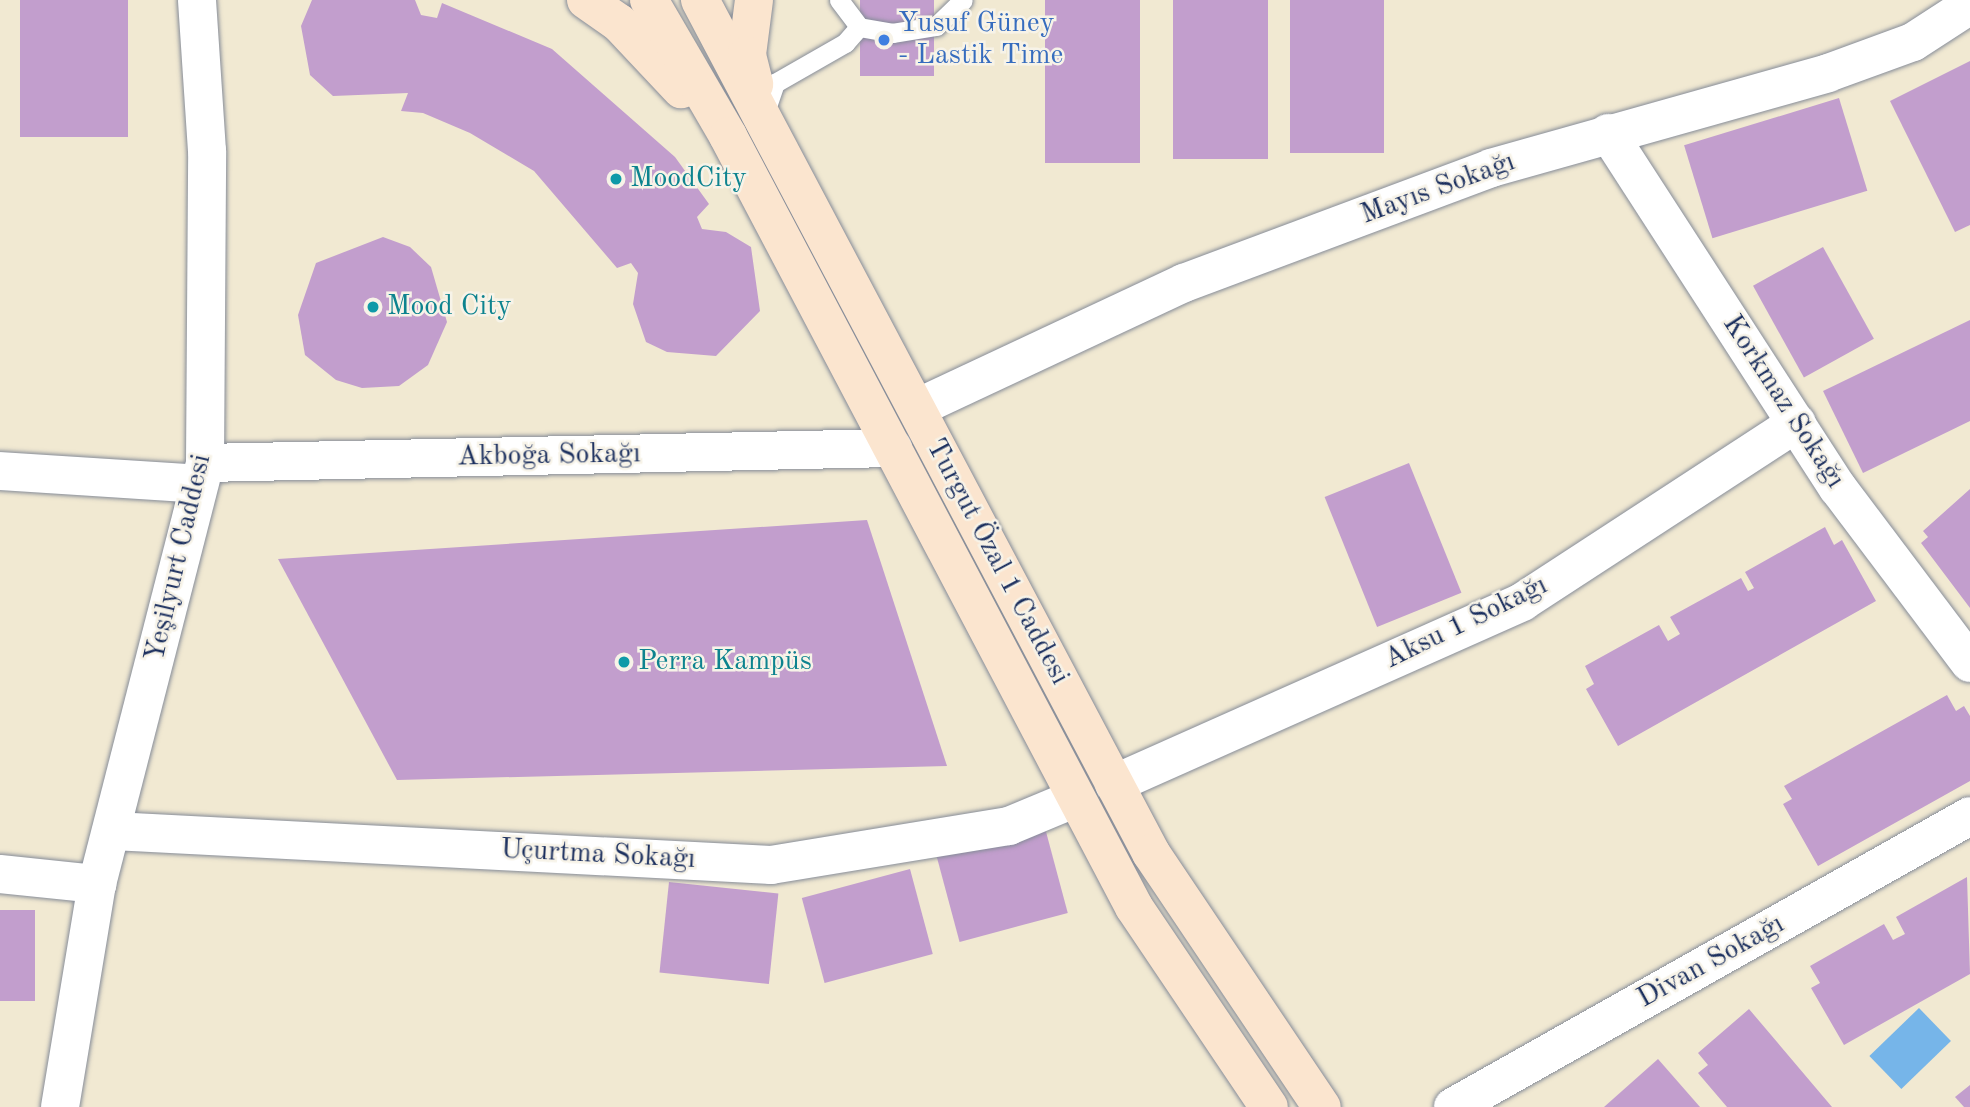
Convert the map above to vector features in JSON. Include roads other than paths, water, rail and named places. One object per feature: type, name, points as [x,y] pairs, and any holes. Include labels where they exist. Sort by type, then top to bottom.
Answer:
[{"type":"street","name":"Yeşilyurt Caddesi","points":[[60,1107],[97,884],[113,831],[202,474],[206,151],[197,0]]},
{"type":"street","points":[[586,0],[619,23],[706,122],[728,136]]},
{"type":"street","name":"Turgut Özal 1 Caddesi","points":[[649,0],[728,136],[1074,799],[1134,907],[1269,1107]]},
{"type":"street","name":"Turgut Özal 1 Caddesi","points":[[700,0],[1114,784],[1185,906],[1322,1107]]},
{"type":"street","points":[[754,0],[747,55],[763,120]]},
{"type":"street","name":"Mayıs Sokağı","points":[[916,408],[1184,283],[1491,168],[1828,73],[1913,42],[1970,5]]},
{"type":"street","name":"Korkmaz Sokağı","points":[[1608,134],[1797,424],[1970,663]]},
{"type":"street","name":"Aksu 1 Sokağı","points":[[1114,784],[1522,603],[1797,424]]},
{"type":"street","name":"Akboğa Sokağı","points":[[0,471],[202,474],[893,448]]},
{"type":"street","name":"Uçurtma Sokağı","points":[[113,831],[771,864],[1009,826],[1074,799]]},
{"type":"street","name":"Divan Sokağı","points":[[1452,1107],[1970,816]]},
{"type":"street","points":[[0,874],[97,884]]},
{"type":"lane","points":[[839,0],[859,27],[913,32],[936,26],[963,0]]},
{"type":"lane","points":[[763,120],[775,83],[845,43],[859,27]]},
{"type":"water","points":[[1919,1008],[1951,1041],[1901,1089],[1869,1056]]},
{"type":"place","name":"Yusuf Güney - Lastik Time","points":[[884,40]]},
{"type":"place","name":"MoodCity","points":[[616,179]]},
{"type":"place","name":"Mood City","points":[[373,307]]},
{"type":"place","name":"Perra Kampüs","points":[[624,662]]}]
